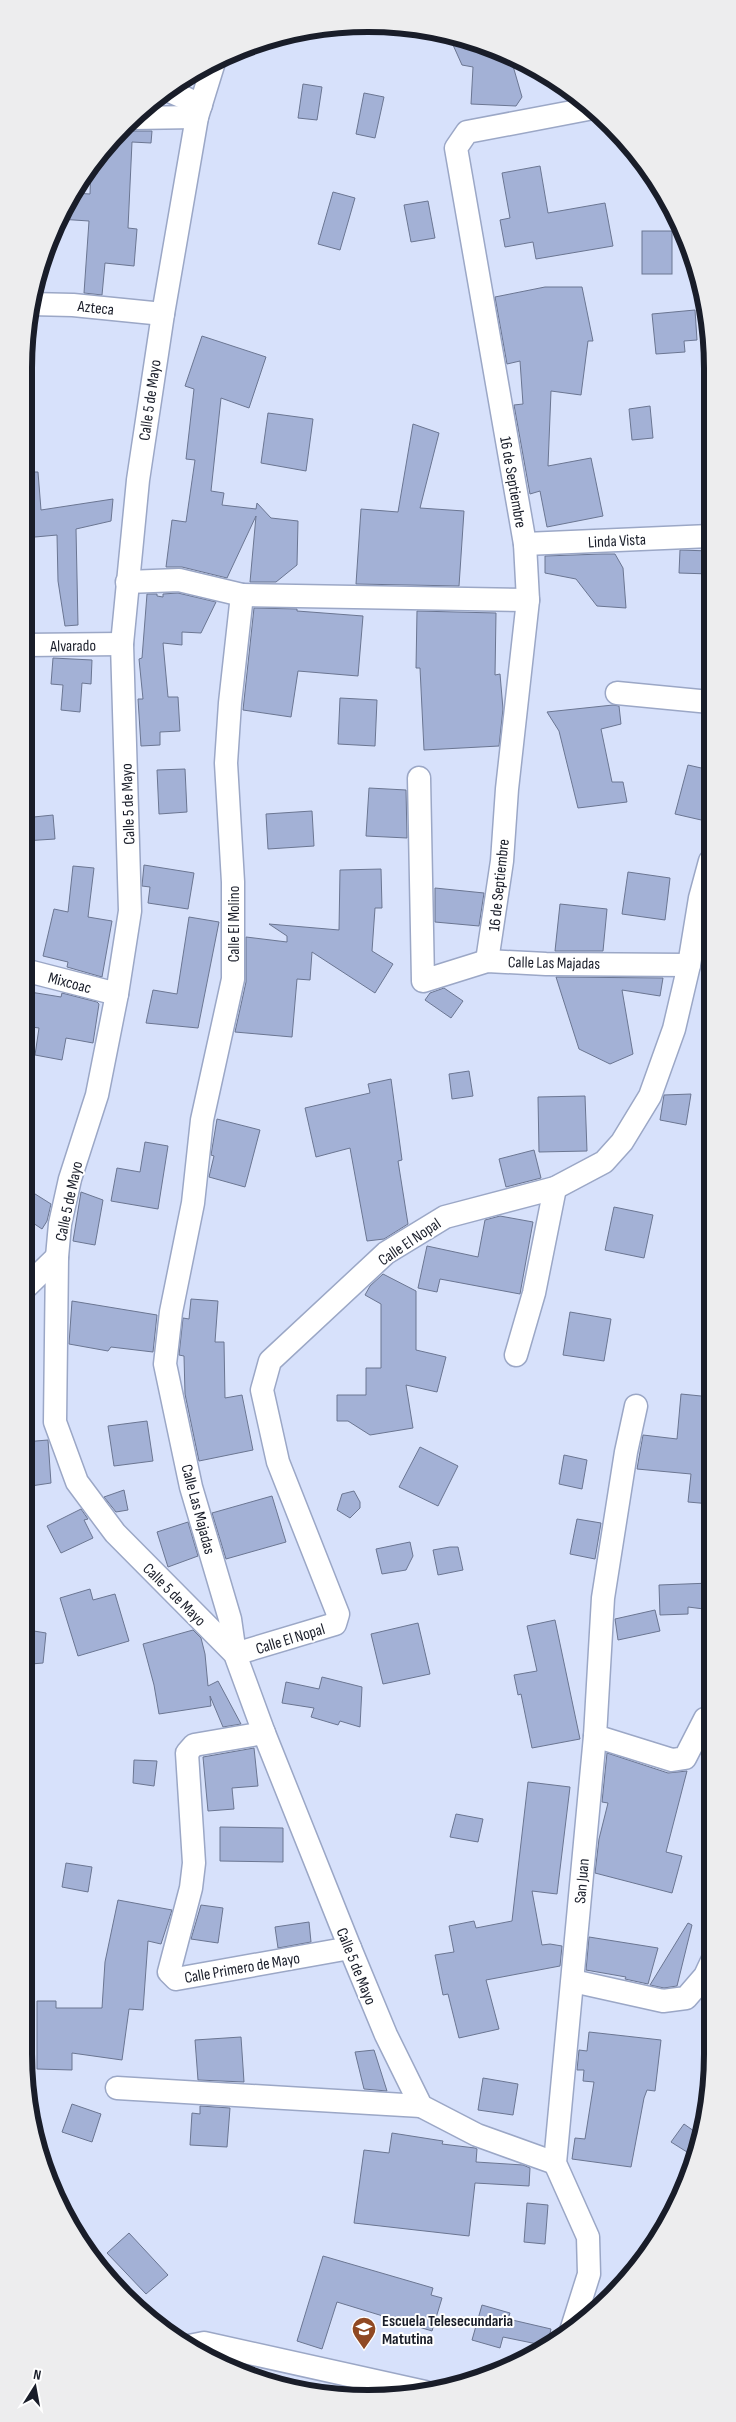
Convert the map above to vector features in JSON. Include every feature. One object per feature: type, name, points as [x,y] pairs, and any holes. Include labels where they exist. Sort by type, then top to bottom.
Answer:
[{"type":"street","name":"Calle 5 de Mayo","points":[[211,71],[199,111],[162,314],[138,480],[122,644],[130,911],[117,994],[97,1095],[70,1179],[60,1224],[57,1257],[54,1422],[77,1482],[115,1533],[235,1654],[264,1733],[350,1948],[386,2035],[421,2106]]},
{"type":"street","points":[[174,95],[199,111]]},
{"type":"street","name":"16 de Septiembre","points":[[487,961],[502,861],[507,789],[528,600],[525,544],[456,148],[467,132],[582,110]]},
{"type":"street","points":[[146,116],[199,111]]},
{"type":"street","name":"Azteca","points":[[39,304],[73,305],[162,314]]},
{"type":"street","name":"Linda Vista","points":[[525,544],[704,536]]},
{"type":"street","points":[[127,582],[179,580],[242,594],[528,600]]},
{"type":"street","name":"Calle El Molino","points":[[165,1364],[171,1312],[193,1203],[202,1120],[233,979],[233,882],[226,763],[230,703],[242,594]]},
{"type":"street","name":"Alvarado","points":[[32,645],[122,644]]},
{"type":"street","points":[[617,693],[704,701]]},
{"type":"street","name":"Calle Las Majadas","points":[[419,778],[423,981],[487,961],[546,964],[688,965]]},
{"type":"street","name":"Calle El Nopal","points":[[235,1654],[335,1624],[338,1614],[278,1462],[262,1390],[270,1361],[386,1253],[446,1217],[555,1188],[604,1162],[622,1142],[650,1096],[674,1029],[704,883]]},
{"type":"street","name":"Mixcoac","points":[[32,972],[117,994]]},
{"type":"street","points":[[516,1355],[534,1294],[555,1188]]},
{"type":"street","points":[[32,1281],[57,1257]]},
{"type":"street","name":"Calle Las Majadas","points":[[165,1364],[192,1486],[230,1619],[235,1654]]},
{"type":"street","name":"San Juan","points":[[555,2163],[595,1736],[603,1598],[624,1461],[636,1406]]},
{"type":"street","points":[[595,1736],[672,1760],[685,1758],[704,1722]]},
{"type":"street","name":"Calle Primero de Mayo","points":[[264,1733],[194,1745],[186,1753],[194,1863],[191,1888],[169,1972],[176,1979],[350,1948]]},
{"type":"street","points":[[573,1981],[664,2001],[686,1998],[704,1977]]},
{"type":"street","points":[[117,2088],[421,2106],[477,2135],[555,2163],[588,2237],[589,2274],[575,2317]]},
{"type":"street","points":[[199,2344],[204,2343],[405,2388]]},
{"type":"building","points":[[452,43],[476,50],[513,66],[522,97],[516,106],[471,104],[473,67],[462,65]]},
{"type":"building","points":[[303,84],[322,87],[317,120],[298,118]]},
{"type":"building","points":[[364,93],[384,97],[375,138],[356,134]]},
{"type":"building","points":[[131,131],[152,131],[151,143],[132,142],[128,228],[137,229],[134,266],[105,263],[102,295],[84,293],[89,221],[67,220],[81,193],[90,194],[90,180]]},
{"type":"building","points":[[540,166],[548,213],[605,203],[613,246],[536,259],[533,242],[505,247],[500,220],[510,218],[502,173]]},
{"type":"building","points":[[333,192],[355,198],[340,250],[318,244]]},
{"type":"building","points":[[428,201],[435,238],[411,242],[404,205]]},
{"type":"building","points":[[642,231],[672,231],[672,274],[642,274]]},
{"type":"building","points":[[545,287],[582,287],[593,341],[588,341],[581,395],[551,391],[548,466],[591,458],[603,516],[547,527],[540,491],[530,494],[514,405],[523,404],[520,361],[507,364],[495,297]]},
{"type":"building","points":[[695,310],[697,340],[684,341],[685,352],[656,354],[652,314]]},
{"type":"building","points":[[202,336],[266,357],[249,408],[221,398],[211,491],[224,493],[222,505],[256,509],[257,503],[271,518],[298,521],[297,565],[276,582],[250,582],[256,516],[227,578],[182,567],[166,567],[172,520],[186,522],[195,460],[186,459],[194,389],[185,386]]},
{"type":"building","points":[[650,406],[653,438],[632,440],[629,409]]},
{"type":"building","points":[[268,413],[313,419],[306,471],[261,463]]},
{"type":"building","points":[[413,424],[439,433],[420,508],[464,511],[459,586],[356,584],[361,509],[398,512]]},
{"type":"building","points":[[32,472],[38,472],[41,510],[113,499],[111,521],[76,529],[78,625],[65,626],[58,581],[57,535],[32,537]]},
{"type":"building","points":[[680,550],[704,551],[704,574],[679,573]]},
{"type":"building","points":[[615,554],[623,568],[626,608],[597,606],[576,579],[545,573],[545,556]]},
{"type":"building","points":[[178,593],[216,602],[201,633],[182,632],[182,645],[163,643],[168,697],[178,697],[180,731],[160,732],[160,745],[141,746],[138,699],[143,699],[139,659],[142,658],[147,594],[157,594],[157,596],[163,597],[163,594]]},
{"type":"building","points":[[254,608],[297,609],[297,611],[363,616],[358,676],[298,671],[291,717],[243,710]]},
{"type":"building","points":[[417,611],[496,613],[495,675],[500,674],[503,709],[499,746],[424,750],[420,668],[416,668]]},
{"type":"building","points":[[53,658],[92,660],[91,684],[82,683],[80,712],[61,710],[63,685],[51,684]]},
{"type":"building","points":[[340,698],[377,700],[375,746],[338,744]]},
{"type":"building","points":[[619,706],[621,724],[601,729],[612,782],[623,782],[627,802],[578,808],[559,731],[547,712]]},
{"type":"building","points":[[688,765],[704,769],[704,821],[675,814]]},
{"type":"building","points":[[185,769],[187,812],[159,814],[157,770]]},
{"type":"building","points":[[369,788],[406,790],[407,838],[366,836]]},
{"type":"building","points":[[312,811],[314,846],[268,849],[266,814]]},
{"type":"building","points":[[53,815],[55,839],[32,840],[32,817]]},
{"type":"building","points":[[144,865],[194,873],[188,909],[148,903],[150,887],[142,886]]},
{"type":"building","points":[[73,866],[94,868],[88,917],[112,921],[102,977],[67,967],[68,962],[43,956],[54,909],[68,912]]},
{"type":"building","points":[[381,869],[382,908],[375,908],[372,951],[393,964],[375,993],[312,952],[310,980],[297,979],[292,1037],[235,1032],[246,982],[246,937],[287,942],[287,936],[269,924],[339,930],[340,870]]},
{"type":"building","points":[[628,872],[670,878],[665,920],[622,914]]},
{"type":"building","points":[[435,888],[484,893],[479,926],[435,922]]},
{"type":"building","points":[[560,904],[607,909],[603,951],[555,951]]},
{"type":"building","points":[[189,917],[219,922],[198,1028],[146,1023],[153,990],[177,994]]},
{"type":"building","points":[[556,977],[663,978],[660,996],[622,990],[633,1054],[610,1064],[579,1049]]},
{"type":"building","points":[[444,988],[463,1001],[451,1018],[425,1000],[430,993]]},
{"type":"building","points":[[32,992],[61,997],[62,993],[99,1004],[93,1043],[66,1038],[62,1060],[35,1055],[39,1028],[32,1027]]},
{"type":"building","points":[[469,1071],[473,1096],[452,1099],[449,1074]]},
{"type":"building","points":[[391,1079],[402,1160],[398,1161],[408,1224],[384,1239],[367,1241],[350,1148],[316,1157],[305,1108],[370,1093],[368,1084]]},
{"type":"building","points":[[691,1094],[686,1125],[660,1120],[664,1095]]},
{"type":"building","points":[[585,1096],[587,1151],[539,1152],[538,1097]]},
{"type":"building","points":[[217,1119],[260,1130],[245,1187],[209,1177],[214,1156],[211,1155]]},
{"type":"building","points":[[145,1142],[168,1146],[158,1209],[111,1201],[117,1168],[140,1172]]},
{"type":"building","points":[[534,1150],[541,1178],[506,1187],[499,1159]]},
{"type":"building","points":[[32,1192],[51,1204],[47,1221],[42,1229],[32,1222]]},
{"type":"building","points":[[81,1192],[103,1200],[95,1245],[73,1241]]},
{"type":"building","points":[[614,1207],[653,1215],[644,1258],[605,1250]]},
{"type":"building","points":[[500,1216],[533,1222],[520,1294],[440,1279],[437,1292],[418,1288],[427,1246],[478,1257],[485,1220]]},
{"type":"building","points":[[383,1274],[416,1291],[416,1350],[446,1357],[437,1392],[406,1385],[413,1428],[370,1435],[348,1421],[337,1421],[337,1395],[366,1395],[366,1368],[381,1368],[381,1304],[365,1295],[370,1286]]},
{"type":"building","points":[[191,1299],[218,1301],[215,1342],[224,1342],[225,1398],[242,1395],[253,1450],[199,1461],[185,1394],[184,1356],[179,1355],[183,1318],[189,1319]]},
{"type":"building","points":[[72,1301],[157,1315],[153,1352],[111,1347],[108,1351],[69,1344]]},
{"type":"building","points":[[570,1312],[611,1319],[604,1361],[563,1355]]},
{"type":"building","points":[[681,1394],[704,1396],[704,1503],[688,1502],[691,1474],[637,1469],[643,1435],[677,1439]]},
{"type":"building","points":[[147,1421],[153,1461],[114,1466],[108,1426]]},
{"type":"building","points":[[48,1440],[51,1483],[32,1486],[32,1441]]},
{"type":"building","points":[[420,1447],[458,1466],[438,1506],[399,1487]]},
{"type":"building","points":[[564,1455],[587,1460],[582,1489],[559,1484]]},
{"type":"building","points":[[124,1490],[128,1510],[116,1512],[104,1497]]},
{"type":"building","points":[[354,1491],[360,1502],[360,1508],[350,1518],[337,1510],[342,1494]]},
{"type":"building","points":[[272,1496],[286,1542],[226,1559],[212,1513]]},
{"type":"building","points":[[81,1509],[88,1519],[84,1520],[93,1538],[61,1553],[47,1526]]},
{"type":"building","points":[[577,1519],[601,1523],[595,1559],[570,1554]]},
{"type":"building","points":[[188,1522],[198,1556],[168,1567],[157,1532]]},
{"type":"building","points":[[410,1542],[413,1556],[406,1570],[382,1574],[376,1549]]},
{"type":"building","points":[[458,1547],[463,1570],[438,1575],[433,1550]]},
{"type":"building","points":[[704,1583],[704,1609],[688,1607],[688,1614],[660,1615],[659,1585]]},
{"type":"building","points":[[90,1589],[93,1600],[115,1594],[129,1641],[78,1656],[60,1598]]},
{"type":"building","points":[[655,1610],[660,1631],[618,1640],[615,1619]]},
{"type":"building","points":[[555,1620],[580,1739],[532,1748],[521,1694],[518,1695],[514,1675],[537,1671],[527,1626]]},
{"type":"building","points":[[418,1623],[430,1674],[383,1684],[371,1634]]},
{"type":"building","points":[[193,1630],[201,1638],[205,1654],[208,1686],[218,1681],[241,1724],[223,1727],[210,1696],[211,1706],[159,1714],[154,1685],[143,1644]]},
{"type":"building","points":[[32,1632],[46,1633],[43,1663],[32,1664]]},
{"type":"building","points":[[322,1677],[362,1687],[360,1727],[340,1721],[338,1725],[311,1717],[314,1708],[282,1703],[286,1682],[319,1689]]},
{"type":"building","points":[[254,1748],[258,1786],[232,1788],[234,1809],[208,1811],[203,1757]]},
{"type":"building","points":[[607,1753],[668,1773],[687,1771],[666,1852],[682,1856],[672,1893],[595,1873],[599,1839],[608,1803],[602,1802]]},
{"type":"building","points":[[134,1760],[157,1761],[154,1786],[133,1783]]},
{"type":"building","points":[[528,1782],[570,1787],[557,1894],[532,1891],[542,1945],[562,1946],[560,1966],[486,1980],[499,2029],[459,2038],[448,1994],[443,1995],[435,1955],[454,1952],[449,1926],[474,1921],[476,1928],[512,1921]]},
{"type":"building","points":[[456,1814],[483,1819],[478,1842],[450,1837]]},
{"type":"building","points":[[220,1827],[283,1828],[283,1862],[220,1861]]},
{"type":"building","points":[[66,1863],[92,1867],[88,1892],[62,1887]]},
{"type":"building","points":[[118,1900],[172,1910],[161,1944],[148,1941],[143,2010],[129,2009],[122,2060],[72,2053],[72,2070],[37,2069],[37,2001],[56,2001],[56,2008],[102,2008],[105,1962]]},
{"type":"building","points":[[201,1905],[223,1908],[218,1943],[191,1939]]},
{"type":"building","points":[[309,1922],[311,1942],[278,1948],[275,1927]]},
{"type":"building","points":[[688,1923],[692,1925],[677,1986],[664,1988],[650,1985]]},
{"type":"building","points":[[589,1937],[658,1948],[648,1984],[625,1979],[626,1977],[586,1970]]},
{"type":"building","points":[[589,2032],[661,2040],[655,2091],[647,2090],[644,2098],[631,2167],[572,2159],[575,2138],[585,2139],[594,2082],[583,2081],[584,2070],[577,2070],[579,2050],[587,2051]]},
{"type":"building","points":[[241,2037],[244,2082],[198,2080],[195,2040]]},
{"type":"building","points":[[374,2050],[387,2091],[364,2089],[355,2052]]},
{"type":"building","points":[[483,2078],[518,2084],[513,2115],[478,2110]]},
{"type":"building","points":[[72,2104],[101,2114],[92,2142],[62,2132]]},
{"type":"building","points":[[200,2106],[230,2108],[227,2147],[190,2145],[192,2113],[200,2114]]},
{"type":"building","points":[[684,2124],[694,2131],[689,2153],[671,2142]]},
{"type":"building","points":[[392,2133],[443,2141],[442,2144],[475,2148],[477,2149],[476,2162],[523,2165],[530,2168],[529,2186],[475,2183],[469,2236],[354,2223],[364,2150],[389,2153]]},
{"type":"building","points":[[527,2203],[548,2205],[545,2244],[524,2242]]},
{"type":"building","points":[[129,2233],[168,2275],[146,2294],[107,2253]]},
{"type":"building","points":[[323,2256],[433,2288],[431,2295],[442,2298],[432,2331],[337,2302],[322,2349],[297,2341]]},
{"type":"building","points":[[482,2305],[510,2313],[508,2319],[551,2329],[549,2336],[537,2344],[503,2337],[500,2348],[472,2340]]},
{"type":"place","name":"Escuela Telesecundaria Matutina","points":[[364,2350]]}]
